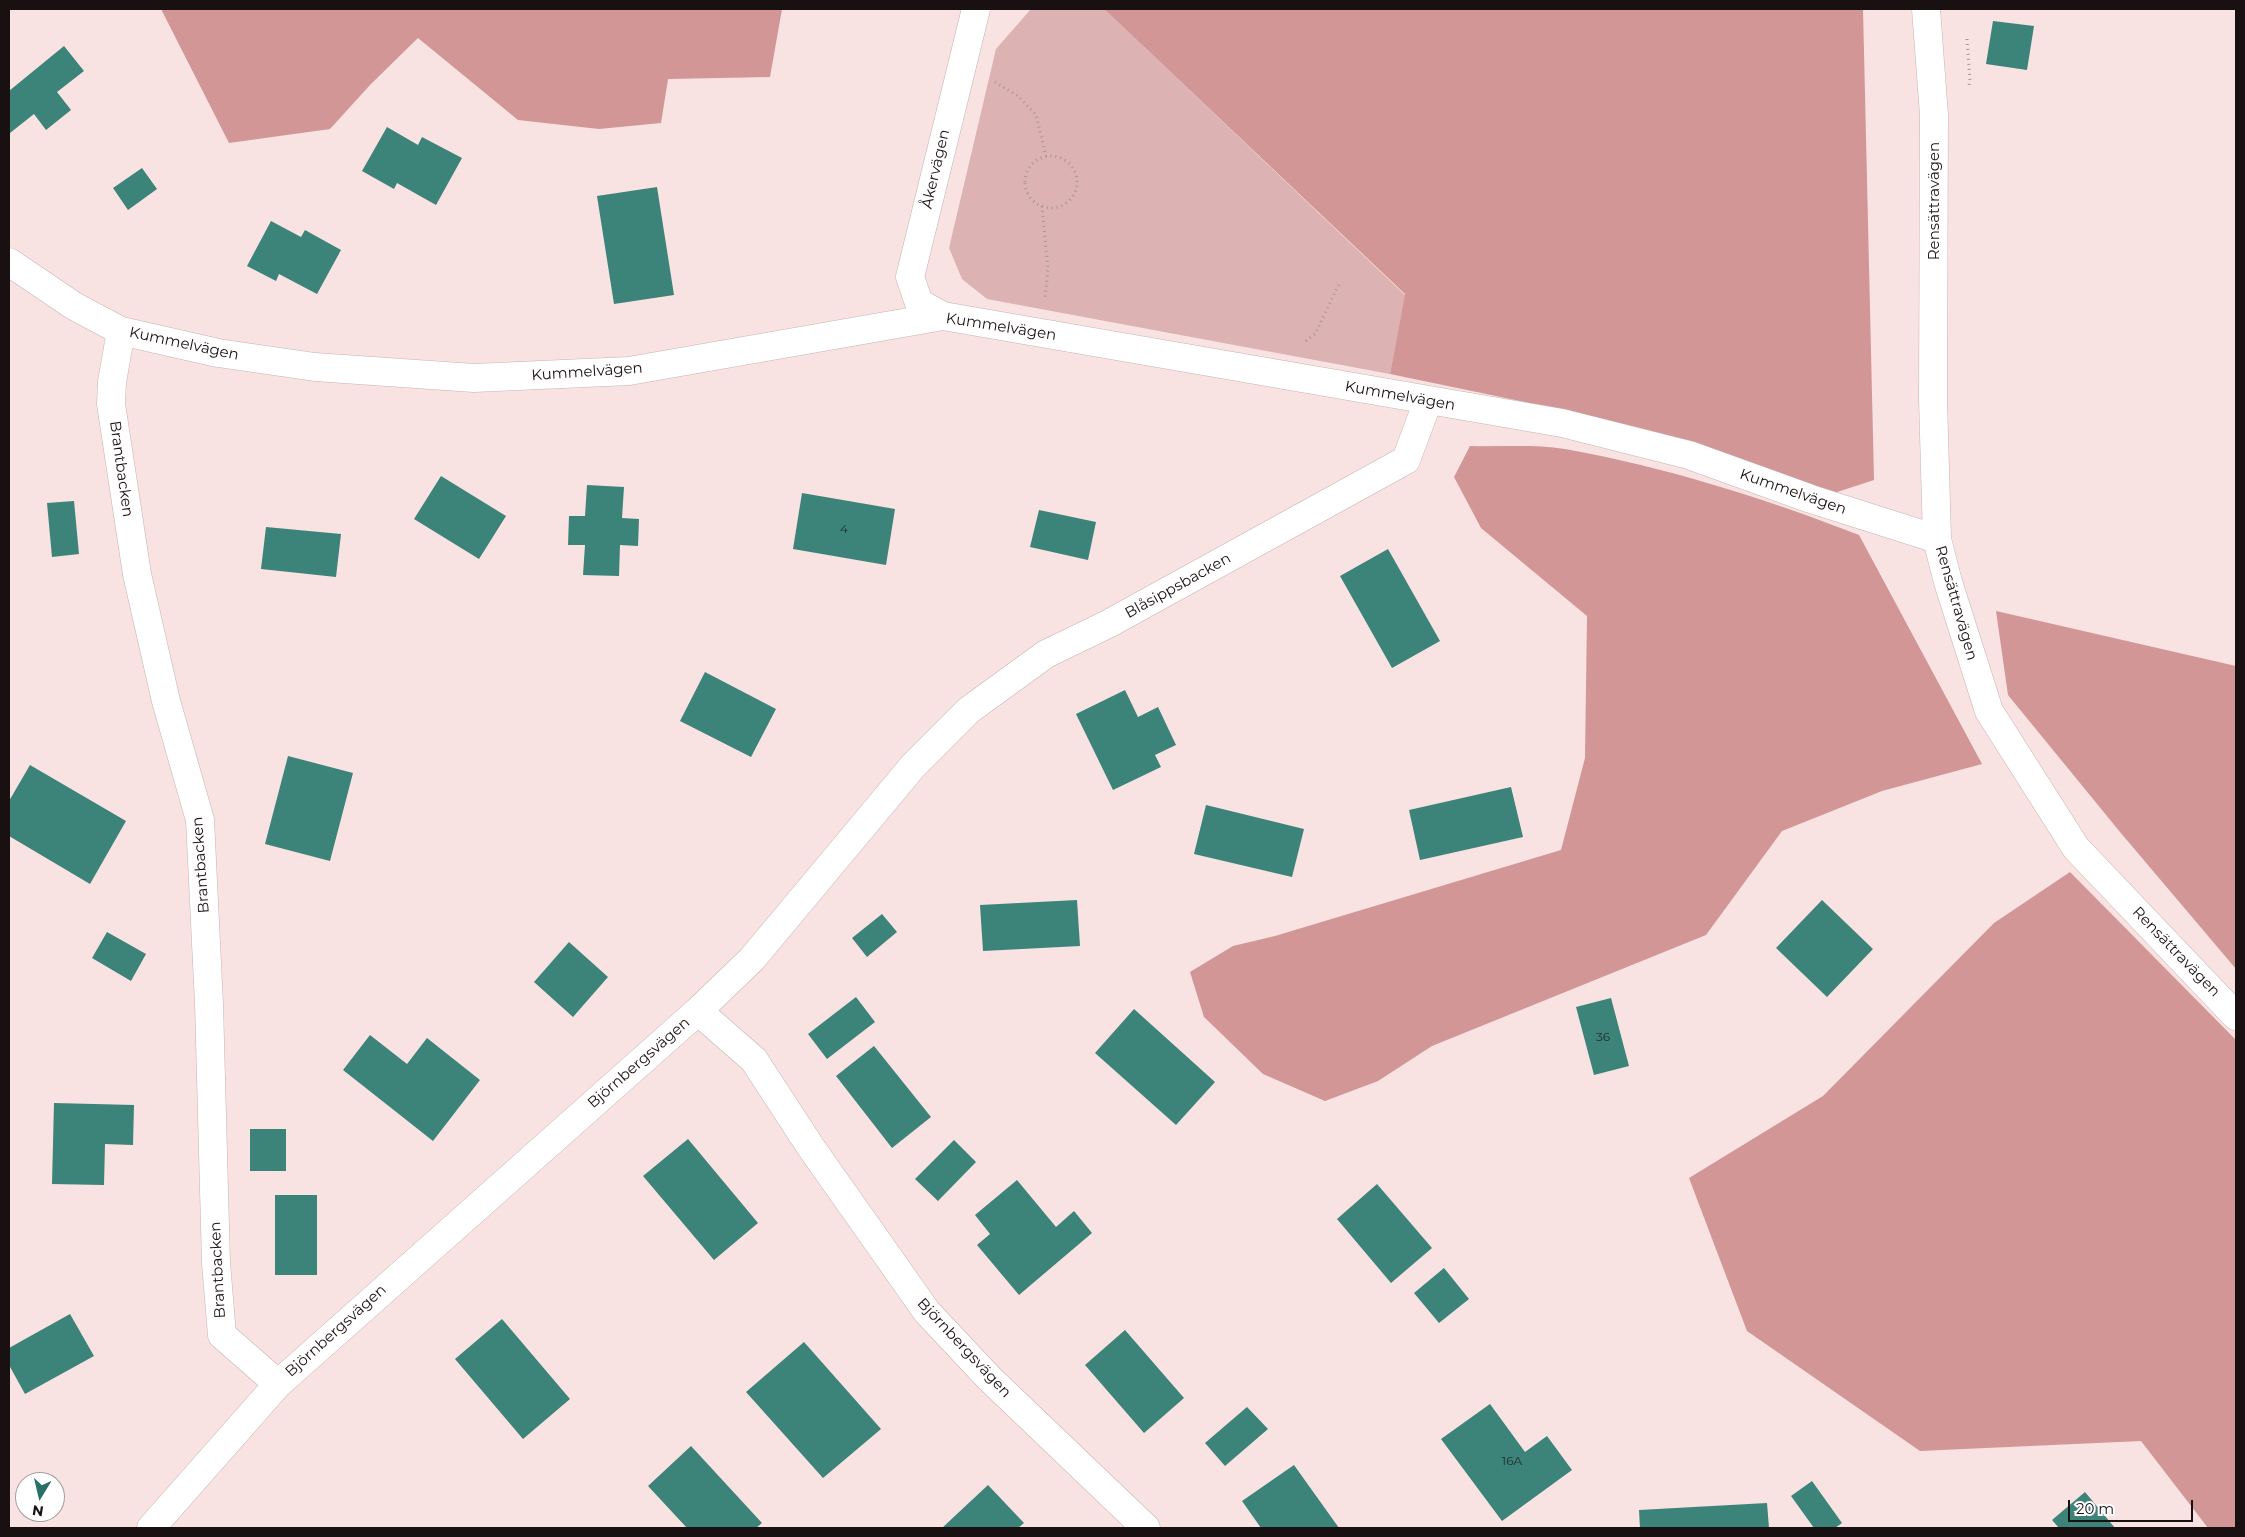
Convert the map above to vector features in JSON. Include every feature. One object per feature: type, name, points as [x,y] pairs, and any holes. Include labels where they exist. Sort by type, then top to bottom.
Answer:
[{"type":"street","name":"Åkervägen","points":[[943,316],[919,303],[910,277],[976,9]]},
{"type":"street","name":"Rensättravägen","points":[[1926,9],[1934,114],[1933,399],[1937,539],[1948,582],[1988,711],[2076,848],[2236,1016]]},
{"type":"street","name":"Kummelvägen","points":[[9,262],[74,306],[121,331],[218,353],[314,367],[474,378],[629,371],[943,316],[1562,423],[1688,455],[1811,499],[1937,539]]},
{"type":"street","name":"Brantbacken","points":[[121,331],[112,382],[111,404],[136,574],[166,701],[200,820],[209,1004],[216,1263],[222,1335],[278,1384]]},
{"type":"street","name":"Blåsippsbacken","points":[[698,1012],[752,959],[913,766],[969,710],[1046,654],[1108,624],[1406,460],[1428,401]]},
{"type":"street","name":"Björnbergsvägen","points":[[151,1528],[278,1384],[698,1012],[754,1060],[810,1146],[927,1312],[989,1378],[1146,1528]]},
{"type":"path","points":[[962,62],[1018,96],[1036,115],[1046,156]]},
{"type":"path","points":[[1046,156],[1063,159],[1070,164],[1077,180],[1072,196],[1066,202],[1050,208],[1042,206],[1029,196],[1025,180],[1032,165],[1046,156]]},
{"type":"path","points":[[1041,333],[1048,270],[1042,206]]},
{"type":"path","points":[[1270,374],[1314,334],[1339,284]]},
{"type":"shaded area","points":[[161,9],[782,9],[770,77],[668,79],[661,123],[599,129],[518,120],[418,38],[370,85],[330,129],[229,143]]},
{"type":"shaded area","points":[[1031,9],[1104,9],[1405,295],[1390,374],[987,299],[962,279],[949,248],[996,49]]},
{"type":"shaded area","points":[[1104,9],[1863,9],[1874,480],[1831,494],[1573,412],[1390,374],[1405,294]]},
{"type":"shaded area","points":[[1470,446],[1553,447],[1602,456],[1677,474],[1751,496],[1859,535],[1982,764],[1882,791],[1782,831],[1706,935],[1432,1046],[1378,1081],[1325,1101],[1263,1074],[1204,1017],[1190,972],[1233,946],[1275,936],[1561,850],[1585,758],[1587,616],[1481,528],[1454,477]]},
{"type":"shaded area","points":[[1996,611],[2236,666],[2236,969],[2120,832],[2008,695]]},
{"type":"shaded area","points":[[2070,872],[2236,1040],[2236,1528],[2208,1528],[2141,1441],[1920,1451],[1747,1331],[1689,1178],[1823,1096],[1994,923]]},
{"type":"building","points":[[1993,21],[2034,26],[2027,70],[1986,64]]},
{"type":"building","points":[[64,46],[84,71],[57,92],[71,110],[46,130],[34,114],[10,133],[9,91]]},
{"type":"building","points":[[387,127],[418,145],[422,137],[462,158],[436,205],[397,183],[394,189],[362,171]]},
{"type":"building","points":[[142,168],[157,189],[128,210],[113,188]]},
{"type":"building","points":[[657,187],[674,295],[614,304],[597,196]]},
{"type":"building","points":[[271,221],[301,237],[305,230],[341,250],[317,294],[279,274],[276,281],[247,266]]},
{"type":"building","points":[[441,476],[506,516],[479,559],[414,519]]},
{"type":"building","points":[[587,485],[624,487],[622,518],[639,519],[638,546],[620,545],[619,576],[583,575],[585,545],[568,545],[569,516],[585,516]]},
{"type":"building","points":[[802,493],[895,509],[886,565],[793,549]]},
{"type":"building","points":[[74,501],[79,554],[52,557],[47,503]]},
{"type":"building","points":[[1039,510],[1096,522],[1088,560],[1030,547]]},
{"type":"building","points":[[266,527],[341,534],[336,577],[261,569]]},
{"type":"building","points":[[1388,549],[1440,641],[1392,668],[1340,576]]},
{"type":"building","points":[[705,672],[776,709],[751,757],[680,721]]},
{"type":"building","points":[[1125,690],[1138,717],[1158,707],[1176,745],[1155,755],[1161,767],[1113,790],[1076,714]]},
{"type":"building","points":[[288,756],[353,773],[330,861],[265,844]]},
{"type":"building","points":[[30,765],[126,821],[90,884],[9,836],[9,801]]},
{"type":"building","points":[[1511,787],[1523,837],[1420,860],[1409,810]]},
{"type":"building","points":[[1206,805],[1304,829],[1292,877],[1194,854]]},
{"type":"building","points":[[1077,900],[1080,946],[983,951],[980,905]]},
{"type":"building","points":[[1822,900],[1873,949],[1827,997],[1776,948]]},
{"type":"building","points":[[882,914],[897,932],[867,957],[852,938]]},
{"type":"building","points":[[107,932],[146,954],[131,981],[92,958]]},
{"type":"building","points":[[569,942],[608,977],[573,1017],[534,982]]},
{"type":"building","points":[[856,997],[875,1022],[827,1059],[808,1034]]},
{"type":"building","points":[[1611,998],[1629,1066],[1594,1075],[1576,1007]]},
{"type":"building","points":[[1134,1009],[1215,1082],[1176,1125],[1095,1053]]},
{"type":"building","points":[[370,1035],[407,1064],[427,1038],[480,1080],[433,1141],[343,1070]]},
{"type":"building","points":[[874,1046],[931,1117],[892,1148],[836,1076]]},
{"type":"building","points":[[54,1103],[134,1105],[133,1145],[105,1144],[104,1185],[52,1184]]},
{"type":"building","points":[[250,1129],[286,1129],[286,1171],[250,1171]]},
{"type":"building","points":[[688,1139],[758,1223],[714,1260],[643,1176]]},
{"type":"building","points":[[954,1140],[976,1162],[938,1201],[915,1179]]},
{"type":"building","points":[[1017,1180],[1056,1227],[1074,1211],[1092,1233],[1019,1295],[977,1245],[990,1234],[975,1215]]},
{"type":"building","points":[[1377,1184],[1432,1248],[1391,1283],[1337,1219]]},
{"type":"building","points":[[275,1195],[317,1195],[317,1275],[275,1275]]},
{"type":"building","points":[[1444,1268],[1469,1299],[1439,1323],[1414,1293]]},
{"type":"building","points":[[70,1314],[94,1356],[25,1394],[9,1365],[9,1348]]},
{"type":"building","points":[[502,1319],[570,1399],[523,1439],[455,1359]]},
{"type":"building","points":[[1125,1330],[1184,1398],[1144,1433],[1085,1365]]},
{"type":"building","points":[[804,1342],[881,1429],[823,1478],[746,1392]]},
{"type":"building","points":[[1490,1404],[1525,1452],[1547,1436],[1572,1470],[1502,1521],[1441,1439]]},
{"type":"building","points":[[1247,1407],[1268,1429],[1225,1466],[1205,1443]]},
{"type":"building","points":[[691,1446],[762,1523],[756,1528],[687,1528],[648,1486]]},
{"type":"building","points":[[1294,1465],[1339,1528],[1261,1528],[1242,1501]]},
{"type":"building","points":[[1812,1481],[1842,1523],[1835,1528],[1814,1528],[1791,1496]]},
{"type":"building","points":[[988,1485],[1024,1523],[1018,1528],[942,1528]]},
{"type":"building","points":[[2085,1492],[2115,1528],[2059,1528],[2052,1520]]},
{"type":"building","points":[[1767,1503],[1769,1528],[1640,1528],[1639,1510]]}]
